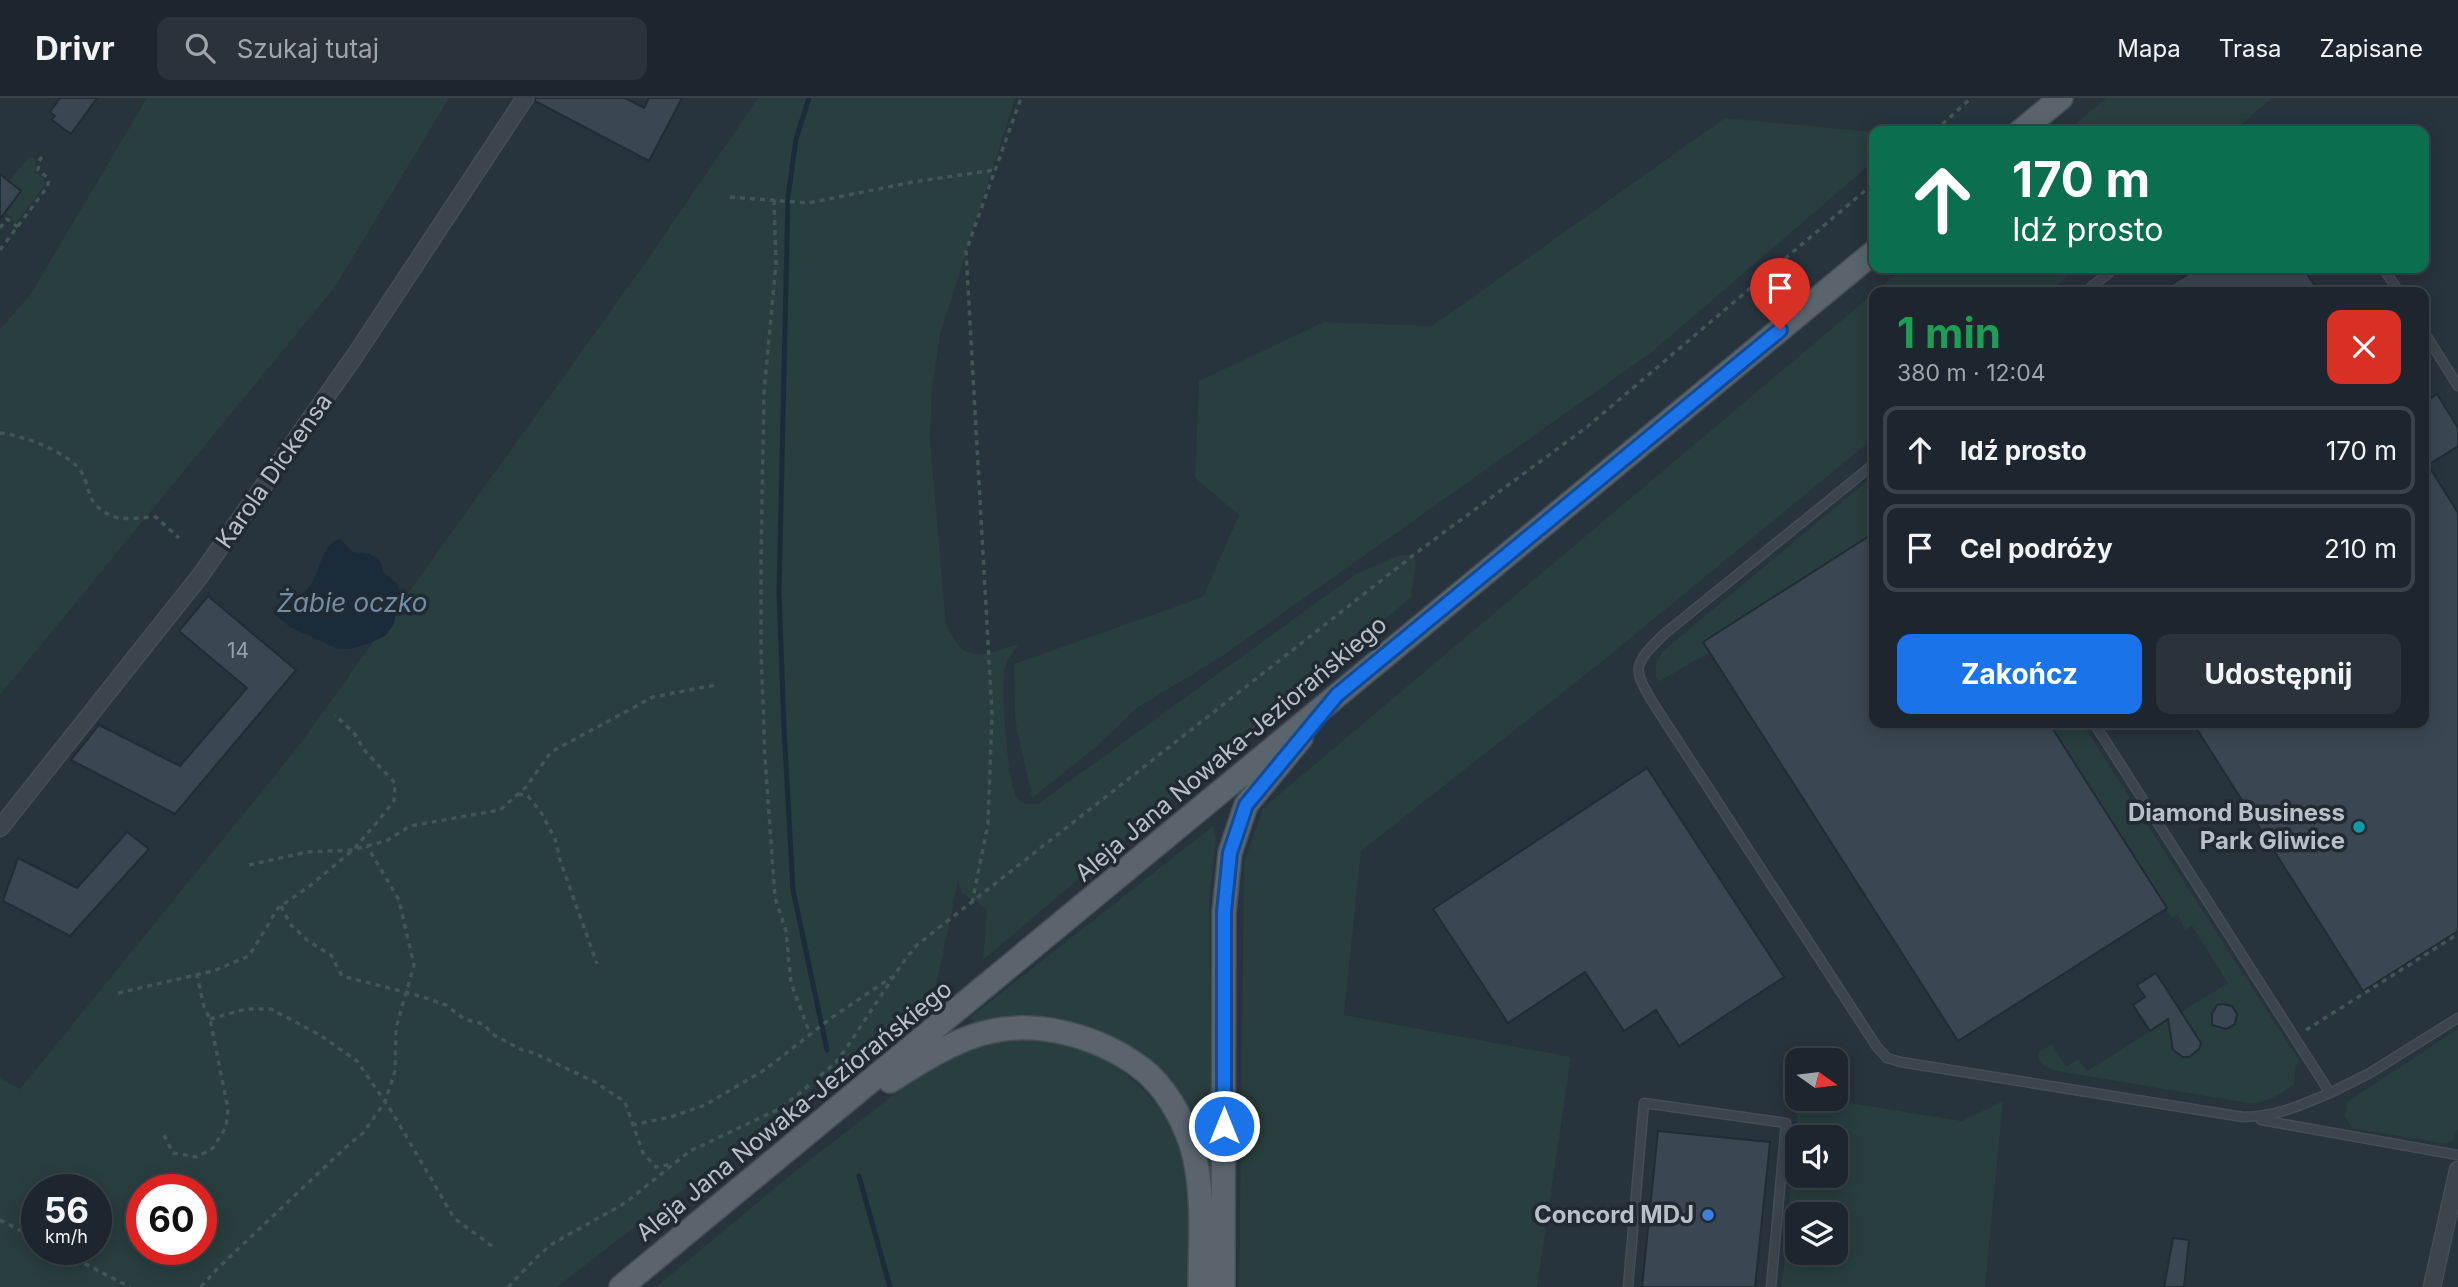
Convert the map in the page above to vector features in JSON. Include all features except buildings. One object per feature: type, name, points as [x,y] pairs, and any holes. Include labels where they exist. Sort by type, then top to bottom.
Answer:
[{"type":"main road","points":[[2027,126],[2061,98]]},
{"type":"main road","name":"Aleja Jana Nowaka-Jeziorańskiego","points":[[621,1287],[1869,256]]},
{"type":"main road","points":[[1223,1287],[1224,912],[1230,853],[1246,805],[1337,695]]},
{"type":"main road","points":[[824,1120],[945,1048],[979,1034],[1005,1028],[1035,1029],[1065,1032],[1088,1040],[1142,1069],[1178,1115],[1191,1144],[1198,1178],[1200,1287]]},
{"type":"street","name":"Karola Dickensa","points":[[0,828],[200,576],[356,354],[525,98]]},
{"type":"street","points":[[2432,1287],[2458,1170]]},
{"type":"lane","points":[[2091,287],[2109,273]]},
{"type":"lane","points":[[2429,340],[2458,386]]},
{"type":"lane","points":[[1869,468],[1664,635],[1639,661],[1637,673],[1872,1040],[1887,1058],[2458,1154]]},
{"type":"lane","points":[[2097,728],[2330,1093]]},
{"type":"lane","points":[[2243,1117],[2284,1113],[2330,1093],[2370,1073],[2458,1018]]},
{"type":"lane","points":[[1628,1287],[1644,1103],[1786,1123],[1771,1287]]},
{"type":"path","points":[[972,904],[988,824],[992,715],[966,251],[1021,98]]},
{"type":"path","points":[[1940,126],[1971,98]]},
{"type":"path","points":[[0,250],[48,186],[48,178],[38,170],[39,161],[44,154]]},
{"type":"path","points":[[730,197],[808,203],[913,182],[995,170]]},
{"type":"path","points":[[508,1287],[552,1244],[625,1203],[690,1150],[779,1109],[801,1092],[836,1062],[894,975],[918,946],[1439,535],[1587,427],[1869,187]]},
{"type":"path","points":[[774,200],[776,264],[764,392],[761,546],[765,758],[775,898],[786,931],[792,983],[810,1034]]},
{"type":"path","points":[[0,228],[7,219],[18,227]]},
{"type":"path","points":[[0,433],[17,435],[62,456],[81,472],[90,500],[114,518],[156,517],[179,538]]},
{"type":"path","points":[[249,865],[307,852],[353,850],[388,840],[410,826],[500,810],[526,787],[551,752],[653,697],[715,685]]},
{"type":"path","points":[[118,993],[213,971],[249,956],[281,906],[353,850],[394,801],[395,783],[365,751],[354,733],[335,715]]},
{"type":"path","points":[[518,794],[528,796],[542,814],[555,839],[597,964]]},
{"type":"path","points":[[201,1287],[363,1133],[385,1102],[395,1071],[396,1028],[414,965],[399,900],[368,846]]},
{"type":"path","points":[[281,906],[291,925],[308,942],[331,955],[342,976],[446,1005],[464,1019],[482,1024],[494,1035],[522,1051],[534,1053],[595,1082],[625,1102],[643,1153],[656,1167],[673,1163]]},
{"type":"path","points":[[2306,1031],[2458,934]]},
{"type":"path","points":[[164,1135],[173,1153],[197,1157],[213,1148],[226,1127],[228,1109],[197,975]]},
{"type":"path","points":[[632,1125],[671,1117],[705,1105],[766,1069],[810,1034],[894,975]]},
{"type":"path","points":[[209,1019],[246,1009],[271,1009],[293,1019],[357,1061],[385,1102],[454,1218],[496,1249]]},
{"type":"path","points":[[0,1220],[21,1231]]},
{"type":"path","points":[[87,1265],[130,1287]]},
{"type":"green space","points":[[147,98],[449,98],[335,287],[0,695],[0,329],[30,295]]},
{"type":"green space","points":[[758,98],[1015,98],[940,335],[932,390],[930,439],[946,625],[962,649],[975,654],[1019,644],[1005,668],[1004,678],[1006,735],[1011,776],[1018,799],[1027,804],[1038,804],[1356,574],[1399,555],[1410,555],[1416,560],[1411,597],[983,960],[987,909],[962,893],[958,882],[934,995],[557,1287],[0,1287],[0,1078],[20,1089],[297,748],[645,263]]},
{"type":"green space","points":[[2106,98],[2272,98],[2240,126],[2073,126]]},
{"type":"green space","points":[[1725,118],[1869,132],[1869,165],[1652,352],[1218,659],[1138,707],[1095,748],[1032,798],[1015,720],[1014,664],[1203,597],[1239,515],[1195,478],[1199,381],[1324,322],[1432,326]]},
{"type":"green space","points":[[28,158],[36,160],[35,172],[44,179],[45,185],[16,223],[5,212],[21,191],[9,181]]},
{"type":"green space","points":[[1898,273],[2071,273],[2055,287],[1881,287]]},
{"type":"green space","points":[[1869,297],[1869,442],[1599,664],[1361,851],[1344,1015],[1571,1057],[1537,1287],[1239,1287],[1244,862],[1263,808]]},
{"type":"green space","points":[[1869,479],[1869,536],[1704,642],[1710,652],[1658,682],[1656,666],[1663,651]]},
{"type":"green space","points":[[2052,728],[2085,728],[2300,1062],[2296,1066],[2294,1084],[2283,1092],[2267,1100],[2247,1103],[2057,1071],[2046,1067],[2039,1060],[2039,1052],[2052,1044],[2066,1067],[2078,1059],[2087,1071],[2228,983],[2192,926],[2185,930],[2178,915],[2172,918]]},
{"type":"green space","points":[[1213,826],[1216,841],[1209,900],[1213,1287],[1206,1287],[1206,1203],[1155,1071],[1004,1019],[977,1023],[972,1016]]},
{"type":"green space","points":[[2458,1029],[2458,1129],[2453,1140],[2446,1144],[2352,1128],[2345,1116],[2347,1102]]},
{"type":"green space","points":[[1039,1040],[1076,1047],[1117,1068],[1151,1098],[1164,1116],[1183,1157],[1187,1180],[1192,1287],[656,1287],[793,1173],[927,1069],[986,1042]]},
{"type":"green space","points":[[2003,1101],[1985,1287],[1782,1287],[1785,1254],[1785,1265],[1848,1265],[1848,1202],[1790,1202],[1791,1188],[1848,1188],[1848,1125],[1797,1125],[1798,1111],[1848,1111],[1848,1103],[1962,1121]]},
{"type":"water","name":"Żabie oczko","points":[[340,539],[353,552],[370,554],[381,562],[383,572],[396,583],[401,594],[393,626],[385,636],[349,649],[336,648],[290,627],[278,617],[279,609],[311,585],[325,552]]},
{"type":"waterway","points":[[809,98],[796,139],[788,197],[779,592],[793,890],[827,1050]]},
{"type":"waterway","points":[[859,1176],[890,1287]]},
{"type":"place","name":"Diamond Business Park Gliwice","points":[[2359,827]]},
{"type":"place","name":"Concord MDJ","points":[[1708,1215]]},
{"type":"route","points":[[1224,1126],[1224,912],[1230,853],[1246,805],[1337,695],[1780,330]]}]
